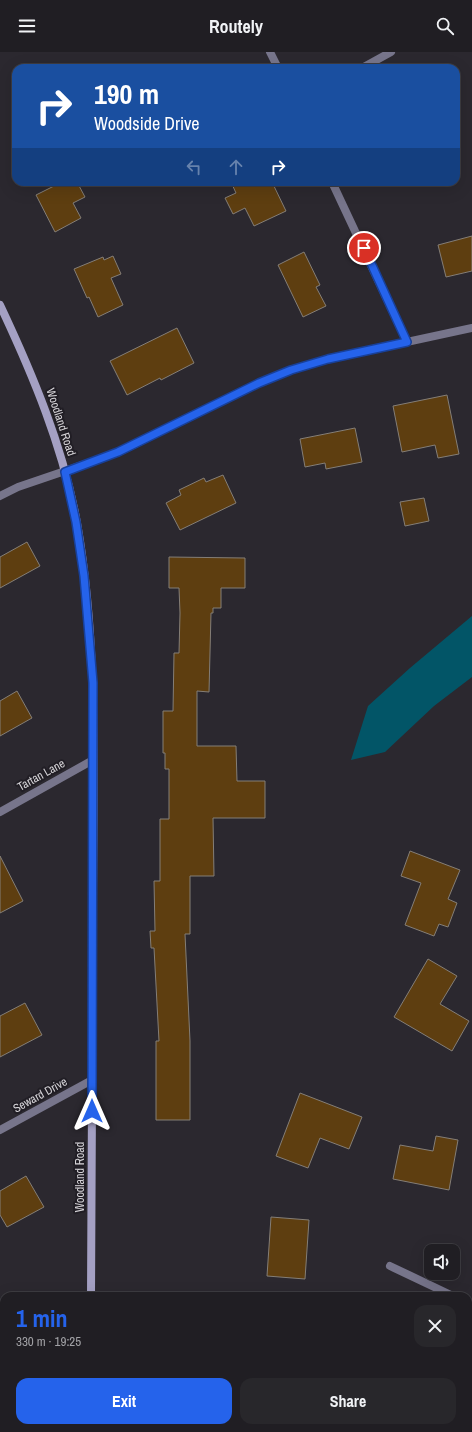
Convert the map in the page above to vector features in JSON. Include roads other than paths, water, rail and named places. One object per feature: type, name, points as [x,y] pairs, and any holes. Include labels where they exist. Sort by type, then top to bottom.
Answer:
[{"type":"main road","name":"Woodland Road","points":[[0,305],[39,392],[65,472],[76,522],[84,576],[93,683],[91,1292]]},
{"type":"street","points":[[270,52],[276,64]]},
{"type":"street","points":[[369,64],[391,52]]},
{"type":"street","points":[[334,186],[407,342]]},
{"type":"street","points":[[0,496],[18,487],[65,472],[118,452],[259,383],[291,370],[328,359],[472,328]]},
{"type":"street","name":"Tartan Lane","points":[[0,812],[93,760]]},
{"type":"street","name":"Seward Drive","points":[[0,1130],[92,1080]]},
{"type":"street","points":[[390,1266],[445,1292]]},
{"type":"water","points":[[472,616],[472,677],[434,706],[385,752],[351,760],[368,706],[410,668]]}]
